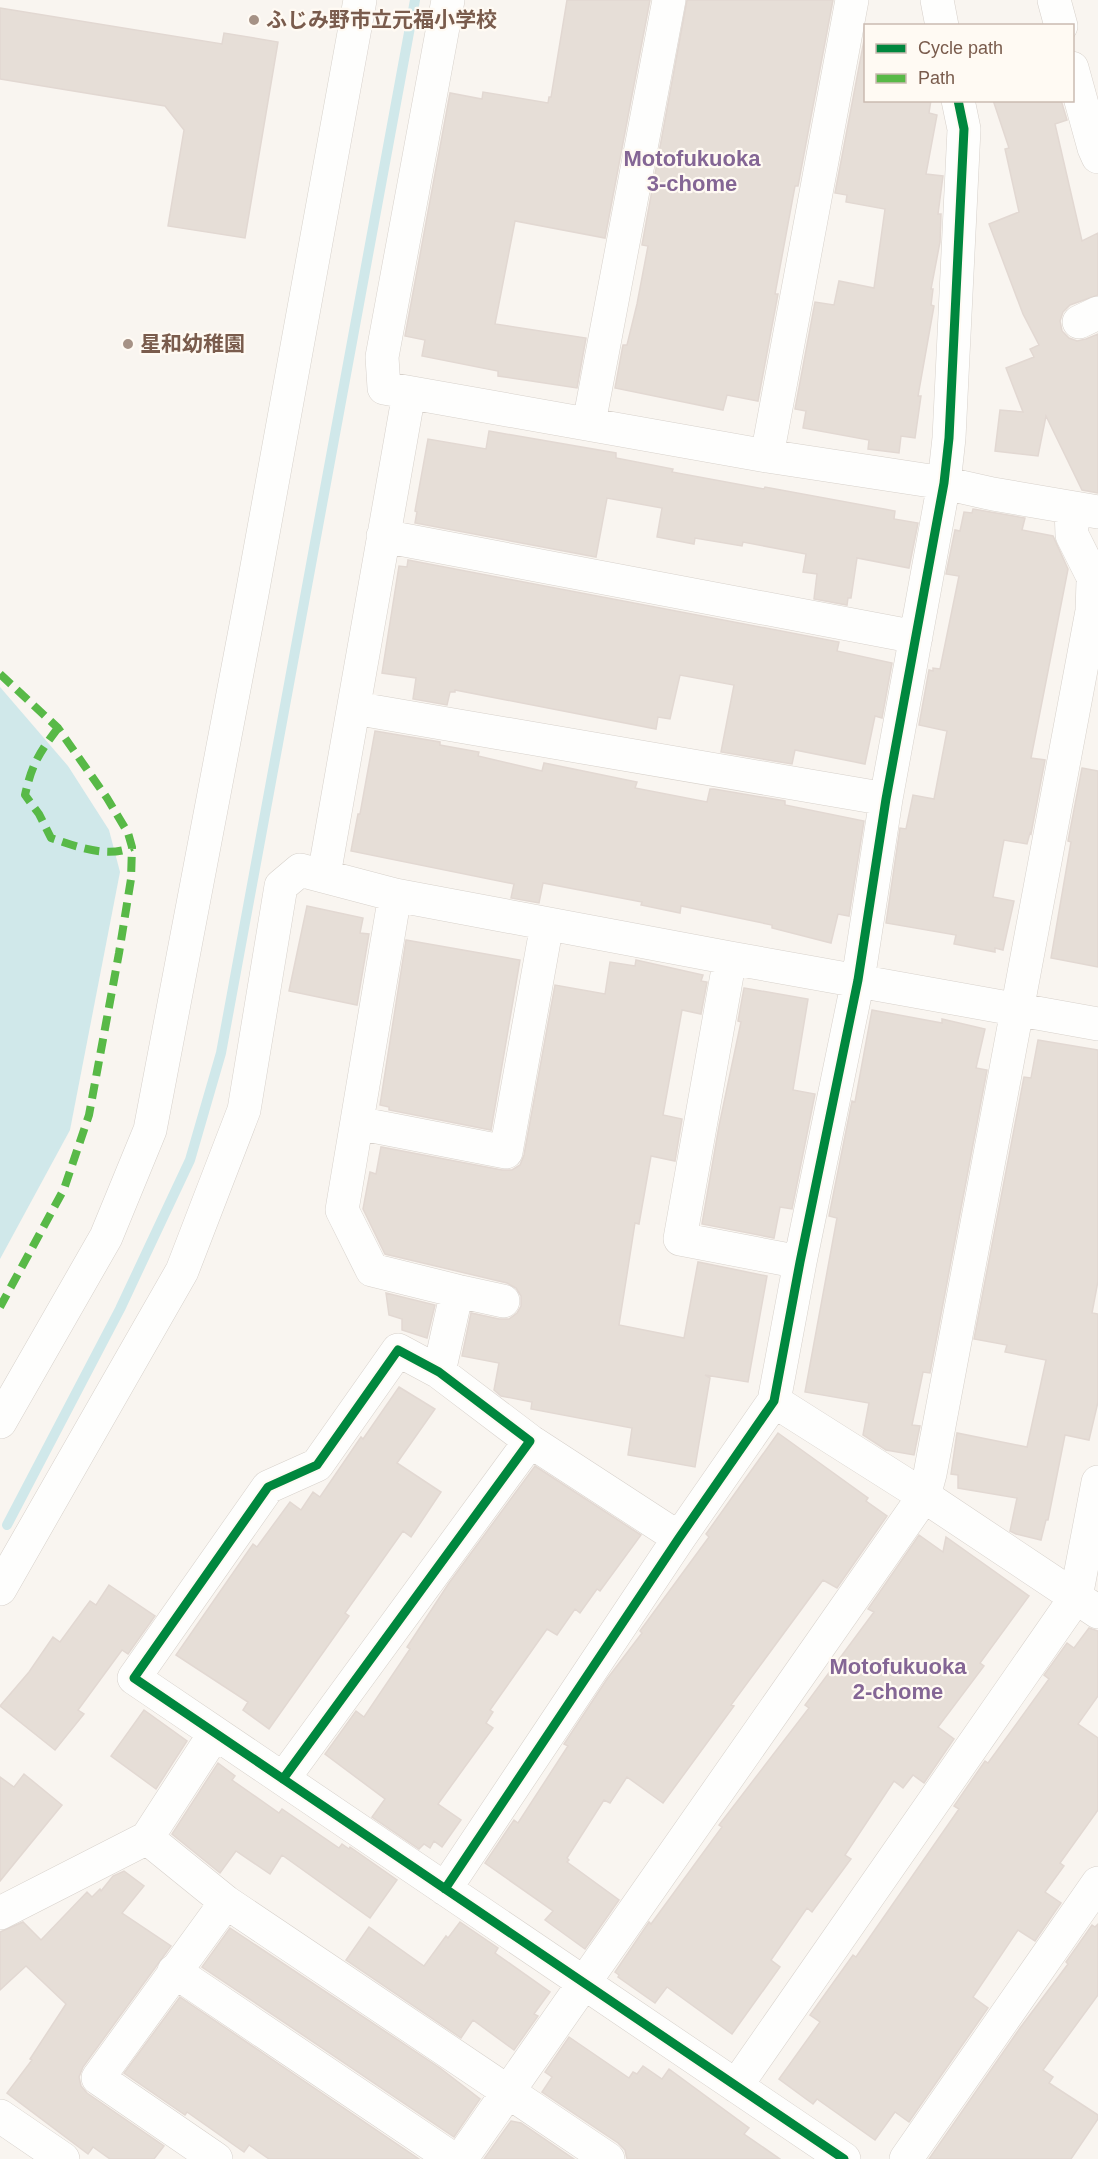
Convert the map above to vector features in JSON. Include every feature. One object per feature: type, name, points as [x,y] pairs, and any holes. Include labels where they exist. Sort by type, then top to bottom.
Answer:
[{"type":"street","points":[[0,1422],[106,1237],[150,1130],[252,594],[360,0]]},
{"type":"street","points":[[448,0],[382,357],[384,388],[767,456],[944,483],[1085,510],[1072,535],[1096,584],[1018,1008],[924,1496],[461,2159]]},
{"type":"street","points":[[589,423],[669,0]]},
{"type":"street","points":[[767,456],[852,0]]},
{"type":"street","points":[[937,0],[942,24]]},
{"type":"street","points":[[1054,0],[1060,24]]},
{"type":"street","points":[[1074,75],[1098,157]]},
{"type":"street","points":[[445,1890],[679,1538],[774,1401],[858,980],[886,799],[944,483],[949,438],[964,129],[958,102]]},
{"type":"street","points":[[324,875],[409,393]]},
{"type":"street","points":[[383,536],[916,637]]},
{"type":"street","points":[[354,708],[886,799]]},
{"type":"street","points":[[0,1589],[182,1271],[244,1110],[281,886],[300,870],[395,895],[1098,1024]]},
{"type":"street","points":[[395,895],[342,1210],[372,1270],[503,1301]]},
{"type":"street","points":[[357,1123],[506,1152],[547,924]]},
{"type":"street","points":[[730,958],[680,1239],[800,1262]]},
{"type":"street","points":[[439,1372],[457,1291]]},
{"type":"street","points":[[679,1538],[530,1441],[439,1372],[398,1350],[317,1465],[268,1487],[134,1678],[844,2159]]},
{"type":"street","points":[[774,1401],[924,1496],[1087,1605]]},
{"type":"street","points":[[283,1779],[530,1441]]},
{"type":"street","points":[[736,2086],[1087,1605],[1098,1482]]},
{"type":"street","points":[[0,1913],[147,1838],[215,1733]]},
{"type":"street","points":[[147,1838],[226,1902],[608,2159]]},
{"type":"street","points":[[906,2159],[1098,1883]]},
{"type":"street","points":[[202,2155],[98,2078],[226,1902]]},
{"type":"street","points":[[174,1971],[453,2159]]},
{"type":"street","points":[[0,2116],[63,2159]]},
{"type":"water","points":[[0,687],[68,766],[109,830],[120,872],[70,1130],[0,1259]]},
{"type":"building","points":[[567,0],[650,0],[605,238],[515,221],[495,324],[586,338],[577,388],[498,376],[498,371],[422,356],[425,340],[405,336],[450,93],[482,99],[483,92],[548,103],[551,97]]},
{"type":"building","points":[[687,0],[833,0],[798,186],[795,186],[758,401],[727,395],[723,410],[615,388],[623,345],[627,345],[637,304],[648,246],[642,245]]},
{"type":"building","points":[[0,8],[222,44],[224,33],[278,42],[245,238],[168,226],[184,130],[165,106],[0,79]]},
{"type":"building","points":[[864,41],[864,102],[931,102],[929,113],[937,115],[926,174],[943,176],[938,214],[941,214],[940,242],[931,289],[933,289],[931,305],[934,306],[918,396],[921,396],[915,438],[901,436],[899,453],[868,449],[869,440],[803,428],[806,411],[795,409],[815,302],[834,305],[839,281],[874,288],[885,209],[846,202],[847,195],[835,193]]},
{"type":"building","points":[[994,102],[1062,102],[1067,120],[1055,124],[1082,241],[1098,233],[1098,295],[1070,305],[1063,312],[1060,321],[1062,331],[1069,338],[1077,341],[1098,334],[1098,493],[1082,490],[1046,416],[1038,456],[995,451],[1000,410],[1023,412],[1006,368],[1034,357],[1030,349],[1039,345],[1023,314],[989,224],[1019,212],[1005,149],[1009,148]]},
{"type":"building","points":[[489,431],[616,453],[616,458],[673,469],[672,472],[895,511],[894,519],[918,523],[909,568],[857,558],[851,598],[848,598],[847,605],[814,599],[817,574],[803,572],[806,554],[743,542],[742,546],[695,538],[694,544],[657,537],[662,508],[607,498],[596,557],[415,523],[417,512],[415,511],[428,439],[486,449]]},
{"type":"building","points":[[973,509],[1025,518],[1022,530],[1053,536],[1068,569],[1031,758],[1045,760],[1031,834],[1027,844],[1004,840],[993,897],[1014,901],[1003,950],[995,948],[995,952],[954,944],[956,935],[886,923],[900,828],[906,829],[913,795],[934,799],[947,731],[919,725],[929,670],[940,669],[959,576],[946,574],[955,530],[960,531],[964,512],[972,513]]},
{"type":"building","points":[[408,560],[839,642],[837,651],[892,663],[882,718],[875,716],[865,764],[795,750],[792,764],[721,752],[734,685],[680,675],[670,719],[658,717],[656,729],[455,690],[455,692],[450,692],[447,705],[413,699],[416,678],[382,673],[399,566],[407,567]]},
{"type":"building","points":[[375,731],[440,742],[440,745],[479,752],[478,756],[542,771],[544,763],[637,782],[635,788],[707,802],[710,789],[714,789],[785,801],[785,805],[864,821],[849,916],[838,914],[831,943],[772,928],[772,925],[681,906],[680,913],[641,905],[642,902],[543,883],[539,903],[511,898],[514,884],[351,851]]},
{"type":"building","points":[[1082,768],[1098,771],[1098,967],[1051,958],[1071,842],[1068,841]]},
{"type":"building","points":[[307,906],[363,918],[360,933],[369,934],[357,1005],[289,991]]},
{"type":"building","points":[[406,940],[520,960],[491,1130],[389,1110],[389,1107],[380,1105]]},
{"type":"building","points":[[636,960],[703,975],[701,981],[707,982],[701,1014],[682,1010],[663,1115],[682,1119],[675,1161],[651,1156],[639,1224],[635,1223],[619,1325],[684,1338],[698,1262],[767,1276],[748,1382],[705,1375],[710,1378],[695,1467],[628,1455],[632,1428],[531,1409],[532,1402],[501,1396],[494,1390],[499,1363],[462,1356],[471,1313],[509,1319],[517,1313],[521,1306],[521,1296],[516,1288],[507,1283],[385,1254],[363,1209],[370,1172],[376,1174],[381,1147],[502,1170],[512,1170],[520,1165],[524,1155],[555,985],[605,994],[610,962],[635,966]]},
{"type":"building","points":[[744,988],[808,999],[793,1090],[815,1094],[792,1209],[780,1207],[774,1238],[702,1224],[719,1126],[741,1022],[738,1021]]},
{"type":"building","points":[[872,1010],[942,1023],[942,1019],[985,1029],[976,1068],[987,1070],[930,1373],[923,1372],[912,1425],[920,1426],[914,1455],[886,1450],[863,1435],[869,1403],[805,1392],[837,1218],[829,1216],[852,1101],[855,1102]]},
{"type":"building","points":[[1038,1040],[1098,1050],[1098,1281],[1092,1313],[1098,1314],[1098,1402],[1089,1440],[1065,1435],[1048,1520],[1046,1520],[1041,1540],[1010,1531],[1017,1498],[958,1488],[958,1475],[951,1474],[957,1433],[1027,1447],[1046,1360],[1005,1352],[1007,1345],[974,1339],[1024,1077],[1031,1078]]},
{"type":"building","points":[[386,1293],[435,1305],[427,1338],[402,1330],[402,1319],[389,1315]]},
{"type":"building","points":[[399,1387],[435,1409],[397,1463],[441,1492],[411,1537],[403,1531],[345,1613],[349,1616],[269,1729],[243,1710],[248,1702],[176,1655],[253,1544],[257,1547],[290,1502],[301,1510],[313,1492],[320,1497]]},
{"type":"building","points":[[778,1433],[868,1498],[866,1501],[887,1516],[837,1588],[823,1580],[731,1705],[734,1706],[663,1803],[627,1777],[610,1803],[604,1800],[567,1858],[569,1860],[567,1862],[619,1900],[585,1949],[545,1920],[553,1911],[485,1863],[514,1820],[518,1823],[568,1746],[564,1744],[607,1679],[709,1537],[706,1534]]},
{"type":"building","points":[[535,1466],[641,1535],[600,1591],[597,1589],[580,1613],[575,1609],[557,1635],[547,1629],[490,1710],[493,1712],[486,1723],[493,1728],[438,1804],[461,1820],[442,1847],[434,1841],[430,1848],[424,1844],[419,1849],[372,1817],[385,1799],[325,1754],[356,1711],[364,1717],[410,1649],[407,1647],[449,1583]]},
{"type":"building","points":[[919,1535],[943,1552],[946,1537],[1029,1596],[980,1663],[984,1666],[938,1727],[954,1739],[924,1783],[913,1775],[903,1788],[894,1781],[845,1855],[851,1859],[812,1912],[807,1908],[771,1960],[780,1967],[732,2034],[667,1987],[655,2003],[618,1977],[619,1975],[615,1972],[649,1922],[651,1924],[722,1827],[719,1825],[809,1708],[805,1705],[874,1612],[868,1609]]},
{"type":"building","points":[[109,1585],[155,1616],[128,1654],[122,1650],[78,1710],[84,1714],[55,1750],[0,1706],[29,1672],[53,1637],[60,1642],[90,1601],[96,1605]]},
{"type":"building","points":[[1089,1628],[1098,1631],[1098,1696],[1078,1724],[1098,1738],[1098,1810],[1060,1863],[1064,1866],[1045,1892],[1061,1903],[1035,1941],[1018,1930],[973,1997],[988,2008],[909,2122],[895,2112],[875,2140],[817,2099],[813,2104],[779,2079],[820,2022],[810,2015],[853,1955],[856,1957],[959,1809],[954,1806],[985,1761],[988,1763],[1049,1679],[1044,1675],[1067,1643],[1074,1648]]},
{"type":"building","points":[[144,1710],[187,1741],[156,1789],[111,1756]]},
{"type":"building","points":[[218,1763],[235,1776],[232,1780],[279,1813],[282,1809],[339,1848],[342,1844],[349,1849],[350,1847],[397,1880],[370,1918],[282,1855],[270,1874],[236,1851],[220,1873],[172,1834]]},
{"type":"building","points":[[24,1774],[62,1805],[0,1881],[0,1777],[14,1787]]},
{"type":"building","points":[[124,1871],[144,1886],[122,1913],[171,1946],[83,2067],[79,2077],[81,2086],[87,2093],[164,2146],[154,2159],[110,2159],[93,2147],[88,2154],[7,2093],[32,2060],[30,2059],[66,2004],[26,1966],[0,1990],[0,1932],[23,1922],[41,1940],[87,1892],[92,1897],[100,1889],[101,1891],[113,1876]]},
{"type":"building","points":[[460,1922],[498,1948],[495,1953],[550,1992],[534,2014],[538,2016],[514,2050],[473,2020],[461,2038],[346,1960],[369,1927],[424,1966],[446,1936],[448,1938]]},
{"type":"building","points":[[1098,1924],[1098,1995],[1043,2070],[1053,2077],[1049,2083],[1098,2115],[1098,2119],[1071,2159],[929,2159],[1020,2028],[1068,1964],[1066,1962],[1092,1925],[1095,1927]]},
{"type":"building","points":[[230,1928],[440,2068],[480,2099],[454,2137],[202,1967]]},
{"type":"building","points":[[180,1997],[419,2159],[269,2159],[249,2145],[244,2152],[187,2112],[185,2115],[124,2073]]},
{"type":"building","points":[[569,2037],[629,2078],[633,2072],[637,2074],[643,2066],[662,2079],[669,2069],[749,2128],[744,2134],[780,2159],[627,2159],[625,2150],[618,2143],[542,2092],[552,2077],[545,2072]]},
{"type":"building","points":[[511,2121],[521,2123],[574,2159],[484,2159]]},
{"type":"waterway","points":[[7,1525],[120,1309],[190,1160],[221,1053],[415,0]]},
{"type":"marked path","points":[[0,674],[58,728],[107,798],[128,833],[132,847],[131,879],[89,1115],[64,1189],[0,1307]]},
{"type":"marked path","points":[[58,728],[37,759],[25,795],[39,814],[51,838],[102,852],[113,852],[132,847]]},
{"type":"cycle path","points":[[445,1889],[679,1538],[774,1401],[858,980],[886,799],[944,483],[949,438],[964,129],[958,102]]},
{"type":"cycle path","points":[[283,1779],[530,1441],[439,1372],[398,1350],[317,1465],[268,1487],[134,1678],[400,1859],[844,2159]]},
{"type":"place","name":"ふじみ野市立元福小学校","points":[[254,20]]},
{"type":"place","name":"星和幼稚園","points":[[128,344]]},
{"type":"district","name":"Motofukuoka 3-chome","points":[[692,170]]},
{"type":"district","name":"Motofukuoka 2-chome","points":[[898,1679]]}]
